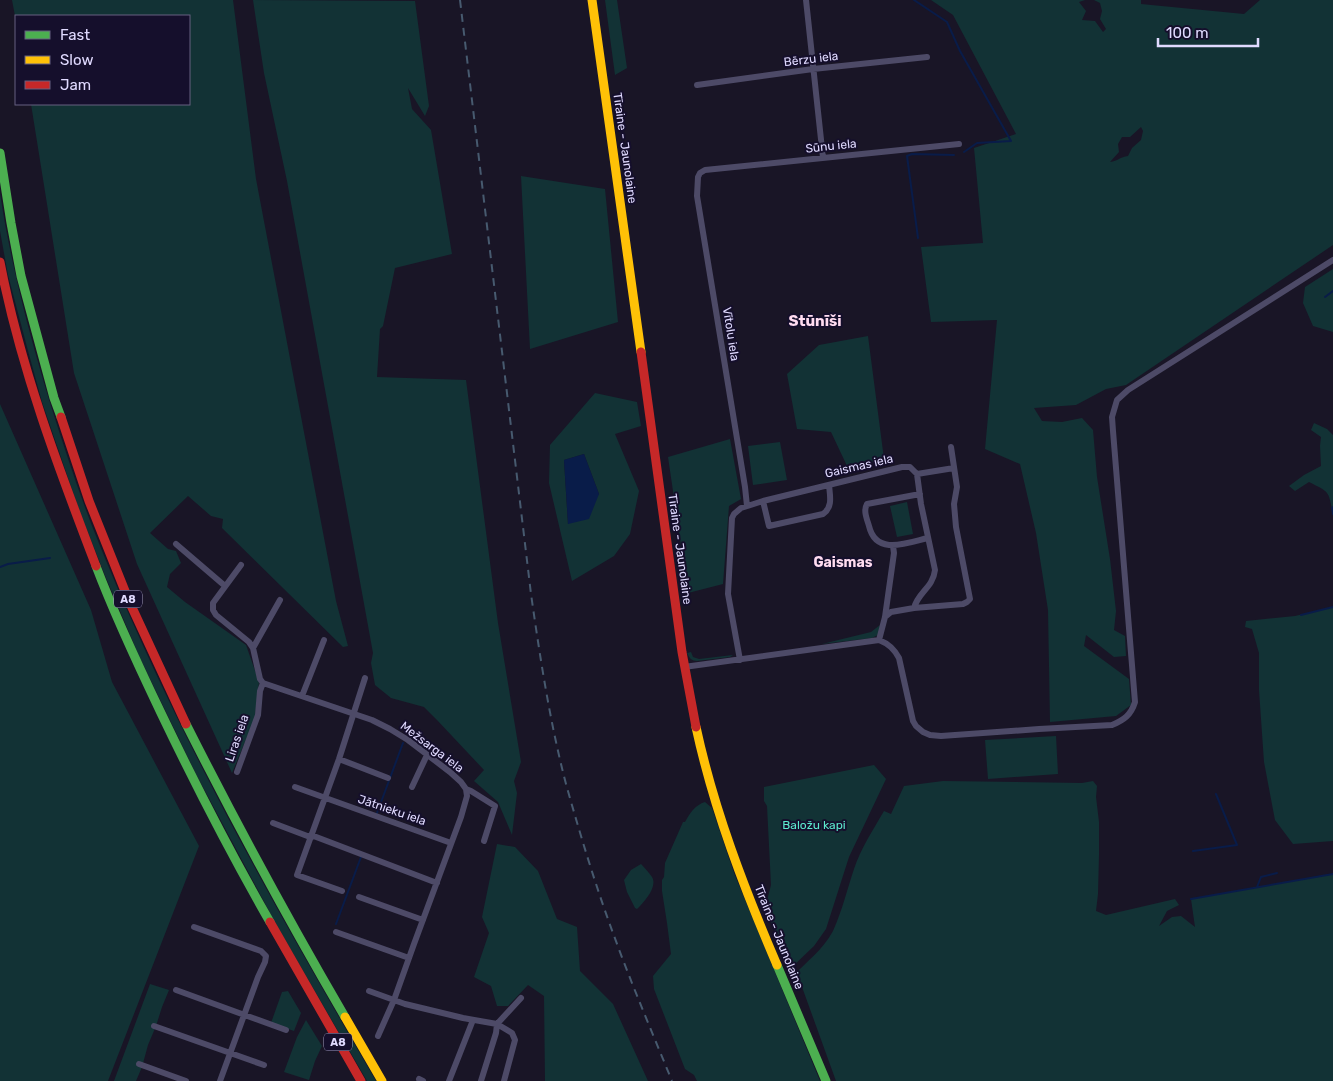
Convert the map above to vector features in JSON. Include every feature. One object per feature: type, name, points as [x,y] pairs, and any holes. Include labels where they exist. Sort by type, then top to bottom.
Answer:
[{"type":"main road","name":"Tīraine - Jaunolaine","points":[[592,0],[684,667],[699,742],[725,833],[826,1081]]},
{"type":"main road","name":"A8","points":[[0,153],[16,254],[37,340],[74,459],[116,571],[152,654],[224,801],[288,918],[382,1081]]},
{"type":"main road","name":"A8","points":[[0,262],[22,352],[56,463],[73,510],[127,640],[212,817],[361,1081]]},
{"type":"street","points":[[806,0],[823,158]]},
{"type":"street","name":"Bērzu iela","points":[[697,85],[927,57]]},
{"type":"street","name":"Sūnu iela","points":[[705,170],[959,144]]},
{"type":"street","name":"Vītolu iela","points":[[705,170],[700,172],[698,177],[698,196],[747,506]]},
{"type":"street","points":[[684,667],[879,640],[894,649],[899,658],[911,715],[916,726],[923,732],[933,736],[1112,725],[1127,717],[1133,709],[1135,702],[1112,417],[1117,400],[1128,390],[1333,260]]},
{"type":"street","points":[[885,618],[891,612],[963,604],[970,599],[956,528],[954,504],[957,487],[951,447]]},
{"type":"street","name":"Gaismas iela","points":[[740,660],[729,597],[728,579],[732,518],[737,510],[763,500],[902,467],[910,467],[917,474],[954,468]]},
{"type":"street","points":[[914,608],[915,602],[934,578],[936,570],[928,538],[917,474]]},
{"type":"street","points":[[763,500],[769,526],[823,514],[828,511],[830,503],[829,485]]},
{"type":"street","points":[[920,494],[867,504],[865,507],[874,540],[893,546],[928,538]]},
{"type":"street","points":[[176,544],[226,586]]},
{"type":"street","points":[[879,640],[885,618],[894,553],[893,546]]},
{"type":"street","points":[[241,565],[214,603],[213,610],[216,615],[249,642],[260,679],[263,682]]},
{"type":"street","points":[[252,648],[280,600]]},
{"type":"street","points":[[302,696],[324,640]]},
{"type":"street","points":[[342,891],[297,875],[339,759],[365,678]]},
{"type":"street","name":"Mežsarga iela","points":[[263,682],[372,720],[390,729],[408,740],[450,772],[466,789],[467,796],[437,883],[394,1000],[378,1036]]},
{"type":"street","name":"Liras iela","points":[[237,772],[258,715],[260,691],[263,682]]},
{"type":"street","points":[[412,787],[427,755]]},
{"type":"street","points":[[339,759],[388,778]]},
{"type":"street","name":"Jātnieku iela","points":[[295,787],[451,843]]},
{"type":"street","points":[[466,789],[495,806],[484,841]]},
{"type":"street","points":[[273,823],[437,883]]},
{"type":"street","points":[[359,897],[423,920]]},
{"type":"street","points":[[194,927],[261,951],[266,956],[220,1081]]},
{"type":"street","points":[[336,932],[409,958]]},
{"type":"street","points":[[176,990],[286,1030]]},
{"type":"street","points":[[369,991],[405,1004],[497,1024],[512,1033],[515,1040],[504,1081]]},
{"type":"street","points":[[481,1081],[497,1024],[521,998]]},
{"type":"street","points":[[449,1081],[472,1020]]},
{"type":"street","points":[[154,1026],[264,1065]]},
{"type":"street","points":[[139,1064],[186,1081]]},
{"type":"green space","points":[[12,0],[233,0],[256,179],[336,601],[348,646],[343,647],[222,528],[223,519],[211,516],[188,496],[150,533],[168,549],[176,551],[181,563],[170,574],[167,587],[246,645],[259,682],[255,718],[232,773],[137,564],[74,373],[31,105],[190,105],[190,15],[15,16]]},
{"type":"green space","points":[[253,0],[415,1],[429,106],[425,116],[408,88],[412,109],[431,130],[452,254],[395,268],[383,326],[380,329],[377,377],[466,380],[498,623],[521,762],[514,781],[517,793],[512,835],[498,802],[474,781],[484,770],[424,707],[391,698],[375,685],[371,663],[373,653],[287,181],[264,73]]},
{"type":"green space","points":[[605,0],[617,0],[627,68],[615,75]]},
{"type":"green space","points":[[931,0],[1085,0],[1079,2],[1086,11],[1082,20],[1095,21],[1103,32],[1106,29],[1100,19],[1102,11],[1100,3],[1094,0],[1141,0],[1141,4],[1244,14],[1260,0],[1333,0],[1333,245],[1126,385],[1106,389],[1076,405],[1034,408],[1042,421],[1062,422],[1082,418],[1093,430],[1097,477],[1116,611],[1114,630],[1125,636],[1126,656],[1114,657],[1086,635],[1084,646],[1129,679],[1131,705],[1116,716],[1050,722],[1048,610],[1036,533],[1020,464],[985,449],[997,320],[931,322],[921,247],[983,243],[974,148],[1016,134],[953,15]],"holes":[[[1141,127],[1143,131],[1141,140],[1132,148],[1128,156],[1110,162],[1119,152],[1118,144],[1122,137],[1130,137]]]},
{"type":"green space","points":[[521,176],[605,189],[618,322],[530,349]]},
{"type":"green space","points":[[0,193],[22,301],[51,406],[86,511],[122,598],[154,670],[223,809],[298,946],[376,1081],[367,1081],[277,926],[196,774],[139,656],[79,510],[42,402],[8,275],[0,231]]},
{"type":"green space","points":[[1333,269],[1333,332],[1313,326],[1303,303],[1305,287]]},
{"type":"green space","points":[[868,336],[884,459],[848,468],[831,432],[797,429],[787,374],[819,345]]},
{"type":"green space","points":[[595,393],[637,402],[641,426],[615,434],[639,491],[630,534],[614,556],[572,581],[549,483],[550,445]],"holes":[[[584,454],[599,494],[568,524],[564,460]]]},
{"type":"green space","points":[[0,404],[91,610],[112,682],[199,846],[108,1081],[0,1081]]},
{"type":"green space","points":[[1314,423],[1327,429],[1333,435],[1333,514],[1329,497],[1321,488],[1309,482],[1295,491],[1289,486],[1321,466],[1321,437],[1311,430]]},
{"type":"green space","points":[[730,439],[741,499],[729,506],[723,584],[688,593],[668,457]]},
{"type":"green space","points":[[780,442],[787,480],[753,485],[748,446]]},
{"type":"green space","points":[[907,502],[913,534],[897,537],[890,506]]},
{"type":"green space","points":[[1333,607],[1333,841],[1293,844],[1275,820],[1264,762],[1259,690],[1259,653],[1252,629],[1245,627],[1246,621],[1295,616]]},
{"type":"green space","points":[[880,625],[878,635],[872,638],[822,644],[871,632]]},
{"type":"green space","points":[[691,652],[693,657],[699,659],[733,655],[697,661],[692,660],[687,653]]},
{"type":"green space","points":[[1056,736],[1058,774],[988,779],[985,740]]},
{"type":"green space","name":"Baložu kapi","points":[[874,765],[886,779],[849,857],[826,929],[814,946],[791,968],[765,908],[771,885],[767,806],[764,801],[764,787]]},
{"type":"green space","points":[[943,781],[1082,783],[1093,781],[1097,786],[1096,797],[1099,822],[1096,911],[1106,915],[1175,899],[1179,905],[1167,911],[1159,926],[1172,917],[1181,916],[1195,927],[1191,899],[1333,874],[1333,1081],[836,1081],[802,987],[795,991],[792,977],[819,950],[833,931],[857,861],[867,839],[884,811],[891,814],[904,786]]},
{"type":"green space","points":[[705,802],[712,808],[734,873],[820,1081],[697,1081],[694,1075],[685,1069],[654,989],[653,976],[671,954],[662,891],[665,863],[683,822],[685,822],[696,807]]},
{"type":"green space","points":[[497,844],[515,847],[538,871],[557,919],[577,927],[580,971],[613,1004],[648,1081],[545,1081],[544,996],[528,985],[508,1006],[497,1006],[491,986],[474,977],[489,933],[482,917]]},
{"type":"green space","points":[[641,864],[652,877],[653,885],[652,890],[637,909],[627,892],[624,880],[631,870]]},
{"type":"green space","points":[[150,984],[169,990],[148,1045],[142,1067],[136,1081],[114,1081]]},
{"type":"green space","points":[[288,991],[301,1013],[294,1031],[271,1023],[282,992]]},
{"type":"green space","points":[[306,1020],[322,1046],[309,1080],[284,1072],[297,1037]]},
{"type":"water","points":[[584,454],[599,494],[589,519],[568,524],[564,460]]},
{"type":"waterway","points":[[914,0],[947,22],[960,51],[1011,141],[977,143],[964,152]]},
{"type":"waterway","points":[[918,238],[907,156],[912,154],[954,155]]},
{"type":"waterway","points":[[1325,297],[1333,291]]},
{"type":"waterway","points":[[1333,507],[1333,514]]},
{"type":"waterway","points":[[0,567],[8,564],[50,558]]},
{"type":"waterway","points":[[1301,615],[1333,607]]},
{"type":"waterway","points":[[377,813],[403,743]]},
{"type":"waterway","points":[[1193,851],[1237,845],[1216,794]]},
{"type":"waterway","points":[[336,924],[361,857]]},
{"type":"waterway","points":[[1257,887],[1261,877],[1277,873]]},
{"type":"waterway","points":[[1191,899],[1333,874]]},
{"type":"railway","points":[[460,0],[531,594],[550,714],[566,784],[600,896],[627,970],[672,1081]]},
{"type":"traffic: fast","points":[[0,153],[21,276],[54,398],[61,417]]},
{"type":"traffic: fast","points":[[96,566],[127,640],[174,740],[227,845],[270,922]]},
{"type":"traffic: fast","points":[[186,724],[263,872],[345,1017]]},
{"type":"traffic: fast","points":[[777,965],[826,1081]]},
{"type":"traffic: slow","points":[[592,0],[641,352]]},
{"type":"traffic: slow","points":[[696,727],[703,758],[731,848],[777,965]]},
{"type":"traffic: slow","points":[[345,1017],[382,1081]]},
{"type":"traffic: jam","points":[[0,262],[8,301],[29,378],[54,454],[96,566]]},
{"type":"traffic: jam","points":[[641,352],[682,652],[696,727]]},
{"type":"traffic: jam","points":[[61,417],[89,501],[129,601],[186,724]]},
{"type":"traffic: jam","points":[[270,922],[361,1081]]},
{"type":"district","name":"Stūnīši","points":[[815,321]]},
{"type":"district","name":"Gaismas","points":[[843,562]]}]
